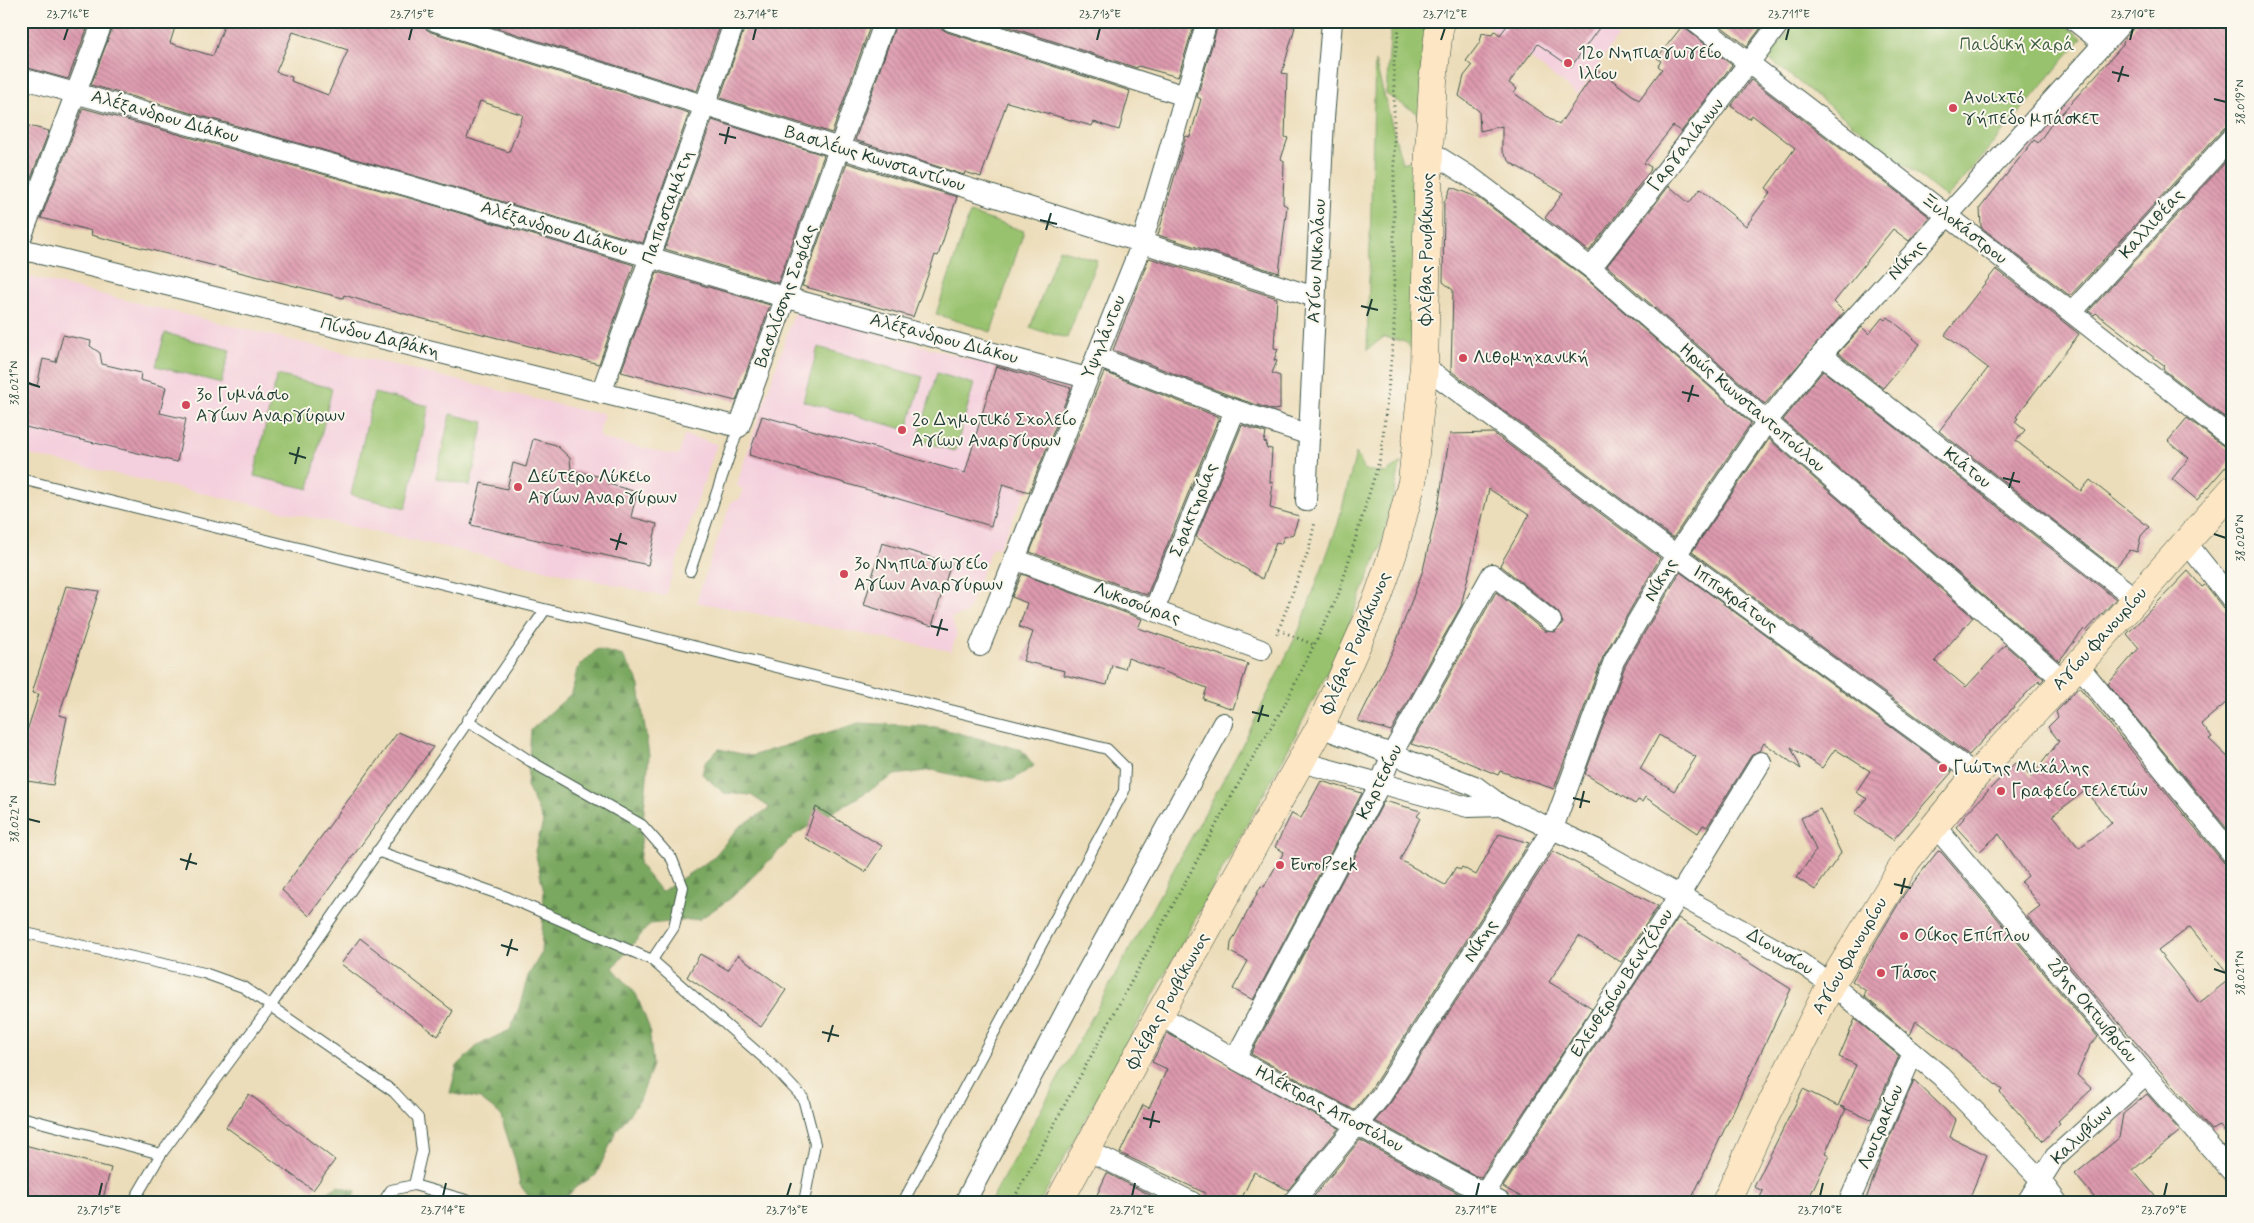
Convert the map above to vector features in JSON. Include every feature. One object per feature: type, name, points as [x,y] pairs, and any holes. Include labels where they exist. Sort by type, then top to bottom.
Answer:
[{"type":"street","points":[[23,227],[103,21]]},
{"type":"street","name":"Βασιλέως Κωνσταντίνου","points":[[435,21],[1315,297]]},
{"type":"street","name":"Παπασταμάτη","points":[[601,393],[736,21]]},
{"type":"street","name":"Βασιλίσσης Σοφίας","points":[[739,428],[784,297],[885,21]]},
{"type":"street","points":[[951,21],[1185,96]]},
{"type":"street","name":"Υψηλάντου","points":[[980,646],[1142,243],[1206,21]]},
{"type":"street","name":"Αγίου Νικολάου","points":[[1306,501],[1315,297],[1332,21]]},
{"type":"street","name":"Φλέβας Ρουβίκωνος","points":[[1059,1202],[1159,1015],[1302,762],[1320,727],[1378,597],[1393,553],[1412,482],[1424,366],[1432,81],[1440,21]]},
{"type":"street","name":"Ξυλοκάστρου","points":[[1694,21],[2072,312],[2233,439]]},
{"type":"street","name":"Γαργαλιάνων","points":[[1591,268],[1781,21]]},
{"type":"street","points":[[2075,21],[2104,44]]},
{"type":"street","name":"Νίκης","points":[[1293,1202],[1380,1096],[1554,828],[1614,661],[1676,555],[1766,421],[1821,355],[2124,21]]},
{"type":"street","name":"Αλέξανδρου Διάκου","points":[[21,78],[400,183],[784,297],[1087,378]]},
{"type":"street","name":"Καλλιθέας","points":[[2072,312],[2233,136]]},
{"type":"street","name":"Ηρώς Κωνσταντοπούλου","points":[[1429,151],[1472,178],[1591,268],[1766,421],[2070,673],[2233,855]]},
{"type":"street","name":"Πίνδου Δαβάκη","points":[[21,249],[739,428]]},
{"type":"street","name":"Κιάτου","points":[[1821,355],[2136,599]]},
{"type":"street","points":[[1097,358],[1310,436]]},
{"type":"street","name":"Ιπποκράτους","points":[[1424,366],[1676,555],[1976,775]]},
{"type":"street","name":"Σφακτηρίας","points":[[1154,610],[1235,410]]},
{"type":"street","name":"Αγίου Φανουρίου","points":[[1726,1202],[1761,1125],[1831,984],[1907,860],[1976,775],[2070,673],[2233,489]]},
{"type":"street","points":[[2186,542],[2233,601]]},
{"type":"street","name":"Λυκοσούρας","points":[[1014,559],[1261,650]]},
{"type":"street","name":"Καρτεσίου","points":[[1235,1059],[1380,784],[1392,754],[1492,574],[1551,621]]},
{"type":"street","points":[[965,1202],[1076,992],[1223,723]]},
{"type":"street","name":"Διονυσίου","points":[[1320,727],[1474,786],[1502,806],[1554,828],[1680,894],[1799,962],[1831,984],[1941,1076],[2039,1178],[2057,1202]]},
{"type":"street","name":"Διονυσίου","points":[[1302,762],[1468,807],[1502,806]]},
{"type":"street","name":"Ελευθερίου Βενιζέλου","points":[[1488,1199],[1761,762]]},
{"type":"street","name":"28ης Οκτωβρίου","points":[[1934,825],[2146,1075],[2233,1172]]},
{"type":"street","name":"Ηλέκτρας Αποστόλου","points":[[1159,1015],[1235,1059],[1357,1124],[1488,1199]]},
{"type":"street","name":"Λουτρακίου","points":[[1849,1202],[1913,1053]]},
{"type":"street","name":"Καλυβίων","points":[[2026,1202],[2039,1178],[2055,1157],[2146,1075]]},
{"type":"street","points":[[1087,1150],[1192,1202]]},
{"type":"lane","name":"Βασιλίσσης Σοφίας","points":[[690,571],[739,428]]},
{"type":"lane","points":[[21,479],[1107,749],[1125,767],[1124,791],[903,1202]]},
{"type":"lane","points":[[133,1202],[161,1154],[270,1007],[545,610]]},
{"type":"lane","points":[[467,720],[530,760],[642,825],[672,859],[683,888],[674,927],[652,960]]},
{"type":"lane","points":[[377,851],[506,897],[652,960],[773,1066],[803,1098],[815,1144],[804,1202]]},
{"type":"lane","points":[[21,932],[204,973],[243,987],[394,1092],[418,1118],[422,1151],[414,1186]]},
{"type":"lane","points":[[21,1117],[161,1154]]},
{"type":"lane","points":[[383,1202],[391,1190],[414,1186],[473,1202]]},
{"type":"path","points":[[1306,501],[1317,512],[1311,539],[1279,630],[1314,646]]},
{"type":"shaded area","name":"12ο Νηπιαγωγείο Ιλίου","points":[[1481,21],[1628,21],[1578,95]]},
{"type":"shaded area","points":[[25,276],[585,411],[604,413],[599,434],[603,439],[676,455],[679,454],[684,435],[717,444],[665,596],[21,453],[21,287]]},
{"type":"shaded area","name":"2ο Δημοτικό Σχολείο Αγίων Αναργύρων","points":[[795,310],[1068,387],[1026,491],[999,548],[992,547],[967,613],[951,618],[957,634],[951,651],[696,602],[731,502],[740,499],[743,489],[737,486],[740,474]]},
{"type":"green space","points":[[1400,21],[1432,21],[1421,116],[1386,94],[1391,26]]},
{"type":"green space","name":"Παιδική Χαρά","points":[[1797,21],[2061,21],[2082,38],[1947,198],[1768,58]]},
{"type":"green space","points":[[1375,61],[1402,163],[1420,158],[1417,356],[1405,342],[1384,337],[1367,350]]},
{"type":"green space","points":[[970,213],[1024,231],[991,332],[936,314]]},
{"type":"green space","points":[[1059,249],[1097,260],[1067,338],[1030,328]]},
{"type":"green space","points":[[165,333],[230,350],[221,383],[156,366]]},
{"type":"green space","points":[[818,347],[923,377],[907,430],[803,401]]},
{"type":"green space","points":[[937,373],[974,384],[955,451],[918,440]]},
{"type":"green space","points":[[277,375],[332,388],[309,489],[254,476]]},
{"type":"green space","points":[[374,393],[429,406],[406,508],[351,495]]},
{"type":"green space","points":[[450,414],[484,422],[470,486],[436,478]]},
{"type":"green space","points":[[1356,453],[1365,470],[1386,473],[1401,462],[1383,541],[1336,656],[1283,759],[1040,1202],[990,1202],[1244,742],[1300,628],[1338,524]]},
{"type":"green space","points":[[597,649],[623,656],[638,680],[649,756],[639,864],[661,892],[713,858],[739,827],[770,808],[751,795],[724,793],[702,774],[705,762],[719,749],[751,756],[859,723],[901,725],[936,727],[1022,750],[1034,766],[1012,780],[982,781],[932,770],[895,775],[796,834],[731,898],[700,919],[650,924],[613,968],[636,994],[649,1027],[653,1065],[640,1100],[617,1130],[596,1175],[576,1187],[562,1202],[533,1202],[520,1185],[515,1160],[500,1114],[480,1099],[450,1093],[457,1066],[478,1045],[510,1030],[519,1008],[528,976],[541,954],[544,892],[535,851],[543,822],[527,786],[531,730],[572,693],[577,669]]},
{"type":"green space","points":[[338,1186],[356,1191],[353,1202],[312,1202]]},
{"type":"building","points":[[21,21],[90,21],[68,79],[21,66]]},
{"type":"building","points":[[115,21],[177,21],[170,43],[213,56],[226,21],[423,21],[426,29],[431,32],[689,113],[643,243],[412,175],[91,85]],"holes":[[[293,32],[348,50],[328,95],[291,81],[292,77],[276,72]],[[480,101],[523,115],[509,152],[467,138]]]},
{"type":"building","points":[[475,21],[722,21],[697,91]]},
{"type":"building","points":[[747,21],[872,21],[832,133],[720,98]]},
{"type":"building","points":[[897,21],[939,21],[942,29],[947,32],[1130,91],[1119,130],[1094,122],[1092,126],[1007,102],[981,177],[965,172],[964,175],[855,140]]},
{"type":"building","points":[[991,21],[1195,21],[1178,77],[1138,66],[1137,68]]},
{"type":"building","points":[[1219,21],[1276,21],[1295,27],[1282,73],[1287,74],[1285,137],[1288,138],[1281,159],[1284,161],[1283,204],[1287,206],[1279,273],[1158,235],[1186,136],[1190,137],[1201,99],[1197,97]]},
{"type":"building","points":[[1507,21],[1604,21],[1571,67],[1538,44],[1509,83],[1517,89],[1514,93],[1559,125],[1597,69],[1639,100],[1662,69],[1658,66],[1661,61],[1657,58],[1683,25],[1732,65],[1681,132],[1673,126],[1644,163],[1651,167],[1650,171],[1589,251],[1545,218],[1563,193],[1511,163],[1502,151],[1502,126],[1480,131],[1479,111],[1459,96],[1464,76],[1472,66],[1466,61],[1480,42],[1482,33],[1492,35],[1495,31],[1500,35],[1509,23]]},
{"type":"building","points":[[1714,21],[1766,21],[1747,46]]},
{"type":"building","points":[[2136,21],[2233,21],[2233,124],[2224,128],[2070,296],[1981,227],[1980,208],[2034,140],[2038,143],[2059,113],[2061,114],[2123,45],[2124,39],[2133,29]]},
{"type":"building","points":[[1751,80],[1930,217],[1909,241],[1893,229],[1834,302],[1844,312],[1765,404],[1607,266],[1669,186],[1689,203],[1700,189],[1746,226],[1771,192],[1766,188],[1795,148],[1752,115],[1749,119],[1731,106]]},
{"type":"building","points":[[83,108],[406,197],[634,265],[599,364],[412,316],[344,295],[343,298],[91,235],[92,231],[41,218]]},
{"type":"building","points":[[712,120],[824,155],[778,283],[665,249]]},
{"type":"building","points":[[21,124],[49,131],[21,204]]},
{"type":"building","points":[[2233,154],[2233,262],[2227,270],[2233,274],[2233,424],[2163,369],[2165,366],[2096,313],[2094,315],[2089,311]]},
{"type":"building","points":[[847,163],[957,197],[938,256],[935,255],[913,317],[802,286]]},
{"type":"building","points":[[1451,187],[1479,198],[1584,277],[1751,423],[1673,538],[1451,371],[1453,290],[1443,282],[1444,203]]},
{"type":"building","points":[[1149,258],[1277,298],[1274,348],[1278,349],[1274,360],[1277,361],[1272,373],[1280,376],[1280,409],[1273,410],[1239,399],[1113,350]]},
{"type":"building","points":[[1996,269],[2079,334],[2016,417],[2018,418],[2015,422],[2025,430],[2016,441],[2081,491],[2090,480],[2149,527],[2141,536],[2137,552],[2130,550],[2115,568],[1939,431],[1988,368],[1945,335]]},
{"type":"building","points":[[657,272],[770,305],[736,401],[621,372]]},
{"type":"building","points":[[1888,317],[1920,344],[1883,388],[1838,353],[1862,327],[1869,334],[1882,318],[1885,320]]},
{"type":"building","points":[[63,335],[91,341],[90,346],[100,353],[102,364],[141,373],[140,380],[166,387],[160,413],[186,419],[177,462],[21,426],[21,382],[37,386],[43,359],[56,362]]},
{"type":"building","points":[[996,366],[1071,388],[1029,492],[1003,484],[991,526],[749,455],[762,416],[965,473]]},
{"type":"building","points":[[1823,371],[2116,599],[2086,631],[2084,629],[2059,661],[1783,420]]},
{"type":"building","points":[[1104,372],[1219,417],[1147,595],[1030,552]]},
{"type":"building","points":[[2187,418],[2226,448],[2233,451],[2233,458],[2197,500],[2172,479],[2189,458],[2168,441]]},
{"type":"building","points":[[1242,425],[1266,433],[1264,442],[1267,443],[1266,448],[1272,449],[1270,482],[1273,483],[1270,508],[1299,516],[1293,534],[1284,537],[1281,544],[1276,543],[1262,579],[1196,537]]},
{"type":"building","points":[[1493,433],[1660,558],[1603,657],[1554,789],[1500,771],[1498,775],[1457,758],[1411,744],[1496,592],[1544,631],[1555,632],[1563,623],[1558,612],[1500,565],[1529,515],[1489,489],[1461,606],[1391,731],[1358,721],[1394,648],[1423,570],[1439,501],[1450,434]]},
{"type":"building","points":[[533,439],[556,445],[570,458],[571,470],[610,479],[608,484],[637,492],[631,517],[657,524],[648,565],[471,525],[481,483],[507,489],[513,463],[526,467]]},
{"type":"building","points":[[1769,439],[1973,617],[1935,661],[1966,687],[2005,645],[2044,679],[2040,683],[2039,680],[1969,755],[1692,552]]},
{"type":"building","points":[[882,543],[951,563],[932,626],[864,605]]},
{"type":"building","points":[[2188,571],[2202,587],[2205,585],[2224,609],[2233,613],[2233,697],[2201,724],[2212,737],[2209,739],[2233,762],[2233,836],[2108,684],[2139,648],[2127,634]]},
{"type":"building","points":[[1680,572],[1952,772],[1893,840],[1855,813],[1867,799],[1856,792],[1870,771],[1835,749],[1822,768],[1791,747],[1801,769],[1764,743],[1760,750],[1751,756],[1707,827],[1703,825],[1698,833],[1645,797],[1642,802],[1638,800],[1635,804],[1585,774],[1625,666]],"holes":[[[1659,735],[1696,757],[1674,791],[1640,769]]]},
{"type":"building","points":[[1022,574],[1142,619],[1138,628],[1248,664],[1233,709],[1203,699],[1207,688],[1128,658],[1125,669],[1112,665],[1107,685],[1064,675],[1065,671],[1023,661],[1033,632],[1019,627],[1027,603],[1012,597]]},
{"type":"building","points":[[66,586],[99,591],[59,715],[67,717],[53,785],[21,780],[21,749],[39,694],[32,693]]},
{"type":"building","points":[[2079,687],[2224,863],[2233,867],[2233,1143],[2220,1126],[2211,1130],[2027,916],[2040,906],[2021,882],[2028,876],[1999,834],[1979,852],[1956,827],[1963,817],[2015,763],[2018,765],[2020,763],[2031,777],[2059,741],[2048,727],[2058,717],[2056,712]],"holes":[[[2085,791],[2112,823],[2079,848],[2053,815]],[[2190,927],[2231,978],[2199,1003],[2158,951]]]},
{"type":"building","points":[[398,732],[433,747],[309,916],[282,890]]},
{"type":"building","points":[[1321,781],[1362,793],[1253,1000],[1233,989],[1248,961],[1230,952],[1231,943],[1261,886],[1264,887],[1284,852],[1275,847],[1292,813],[1301,818]]},
{"type":"building","points":[[1384,801],[1421,811],[1417,816],[1420,818],[1400,860],[1445,885],[1456,867],[1460,870],[1462,867],[1476,875],[1499,834],[1529,843],[1371,1089],[1354,1110],[1251,1054]]},
{"type":"building","points":[[816,807],[882,846],[865,872],[805,838]]},
{"type":"building","points":[[1820,809],[1841,853],[1815,890],[1797,878],[1816,850],[1801,818]]},
{"type":"building","points":[[1553,851],[1658,906],[1621,962],[1579,936],[1549,982],[1592,1008],[1481,1177],[1476,1176],[1375,1121],[1391,1102]]},
{"type":"building","points":[[1938,851],[1941,852],[2098,1037],[2090,1046],[2077,1075],[2092,1089],[2058,1121],[2060,1123],[2043,1141],[2000,1092],[2002,1090],[1916,1021],[1910,1035],[1864,996],[1866,991],[1852,981],[1905,893]]},
{"type":"building","points":[[1678,918],[1791,989],[1690,1202],[1530,1202],[1503,1187]]},
{"type":"building","points":[[360,938],[453,1011],[438,1036],[341,964]]},
{"type":"building","points":[[700,954],[728,970],[738,955],[786,990],[761,1027],[687,977]]},
{"type":"building","points":[[1855,1019],[1899,1056],[1871,1120],[1840,1106],[1846,1109],[1825,1153],[1829,1155],[1807,1202],[1758,1202],[1763,1191],[1754,1187],[1803,1089],[1838,1106],[1856,1065],[1839,1057]]},
{"type":"building","points":[[1167,1033],[1339,1128],[1288,1190],[1254,1172],[1240,1202],[1218,1202],[1204,1195],[1205,1193],[1120,1153],[1143,1105],[1149,1108],[1167,1069],[1152,1062]]},
{"type":"building","points":[[1914,1080],[1956,1120],[1950,1137],[1987,1155],[1968,1202],[1865,1202],[1881,1157]]},
{"type":"building","points":[[249,1094],[335,1160],[313,1190],[226,1127]]},
{"type":"building","points":[[2147,1094],[2180,1131],[2133,1170],[2160,1202],[2098,1202],[2075,1174],[2119,1138],[2123,1114]]},
{"type":"building","points":[[1360,1140],[1465,1197],[1463,1202],[1310,1201]]},
{"type":"building","points":[[21,1144],[111,1168],[102,1202],[21,1202]]},
{"type":"building","points":[[1107,1173],[1152,1196],[1150,1202],[1109,1202],[1096,1197]]},
{"type":"place","name":"12ο Νηπιαγωγείο Ιλίου","points":[[1568,63]]},
{"type":"place","name":"Ανοιχτό γήπεδο μπάσκετ","points":[[1953,108]]},
{"type":"place","name":"Λιθομηχανική","points":[[1463,358]]},
{"type":"place","name":"3ο Γυμνάσιο Αγίων Αναργύρων","points":[[186,405]]},
{"type":"place","name":"2ο Δημοτικό Σχολείο Αγίων Αναργύρων","points":[[902,430]]},
{"type":"place","name":"Δεύτερο Λύκειο Αγίων Αναργύρων","points":[[518,487]]},
{"type":"place","name":"3ο Νηπιαγωγείο Αγίων Αναργύρων","points":[[844,574]]},
{"type":"place","name":"Γιώτης Μιχάλης","points":[[1943,768]]},
{"type":"place","name":"Γραφείο τελετών","points":[[2001,791]]},
{"type":"place","name":"EuroPsek","points":[[1280,865]]},
{"type":"place","name":"Οίκος Επίπλου","points":[[1904,936]]},
{"type":"place","name":"Τάσος","points":[[1881,973]]}]
